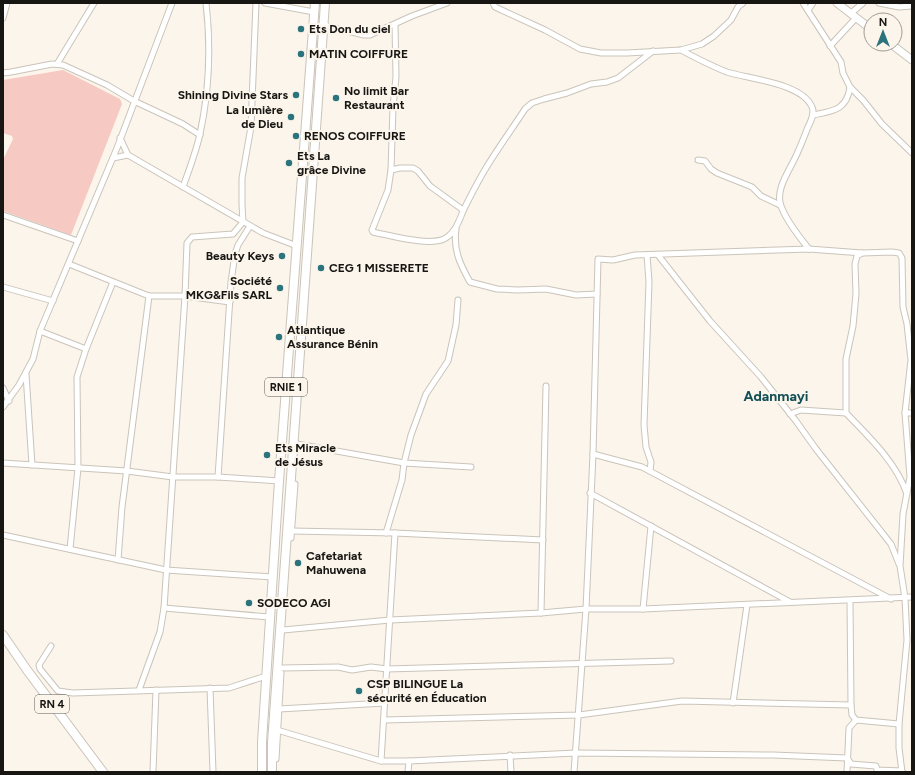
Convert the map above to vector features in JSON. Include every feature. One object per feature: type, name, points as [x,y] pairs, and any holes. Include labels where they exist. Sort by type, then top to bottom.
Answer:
[{"type":"main road","name":"RNIE 1","points":[[262,772],[262,742],[269,617],[315,3]]},
{"type":"main road","name":"RNIE 1","points":[[272,772],[273,735],[325,24],[325,3]]},
{"type":"main road","points":[[837,3],[863,24]]},
{"type":"main road","points":[[902,52],[912,60]]},
{"type":"main road","name":"RN 4","points":[[3,635],[27,670],[103,772]]},
{"type":"street","points":[[3,18],[7,3]]},
{"type":"street","points":[[57,64],[94,3]]},
{"type":"street","points":[[3,407],[9,401],[19,385],[33,359],[40,331],[113,158],[172,3]]},
{"type":"street","points":[[184,187],[200,135],[204,110],[208,67],[209,26],[206,3]]},
{"type":"street","points":[[139,690],[160,632],[164,608],[185,296],[187,243],[192,237],[233,234],[243,222],[242,178],[251,127],[256,3]]},
{"type":"street","points":[[265,3],[314,12]]},
{"type":"street","points":[[275,772],[283,630],[325,24],[329,3]]},
{"type":"street","points":[[325,24],[370,35],[446,3]]},
{"type":"street","points":[[493,3],[495,7],[545,30],[580,49],[601,53],[681,50],[702,44],[714,36],[731,20],[738,8],[743,3]]},
{"type":"street","points":[[803,3],[841,62],[850,87],[882,124],[912,153]]},
{"type":"street","points":[[808,10],[813,3]]},
{"type":"street","points":[[830,46],[863,3]]},
{"type":"street","points":[[879,3],[899,7],[912,6]]},
{"type":"street","points":[[395,24],[396,77],[393,107],[391,170],[388,190],[372,230],[373,232],[420,240],[436,241],[450,234],[456,227]]},
{"type":"street","points":[[681,50],[699,61],[728,72],[785,86],[807,99],[813,107],[813,115],[796,157],[783,181],[780,196],[780,205],[798,236],[809,249]]},
{"type":"street","points":[[597,294],[576,294],[546,289],[497,289],[470,282],[460,264],[454,241],[456,227],[463,210],[486,169],[525,109],[532,103],[544,99],[567,93],[591,84],[607,82],[618,78],[653,51]]},
{"type":"street","points":[[3,73],[57,64],[62,65],[107,85],[134,102],[183,124],[200,135]]},
{"type":"street","points":[[813,115],[829,112],[839,108],[849,97],[850,87]]},
{"type":"street","points":[[120,138],[128,155],[262,233],[297,246]]},
{"type":"street","points":[[113,158],[128,155]]},
{"type":"street","points":[[698,160],[705,161],[711,169],[717,173],[752,187],[761,196],[780,205]]},
{"type":"street","points":[[391,170],[413,168],[430,186],[463,210]]},
{"type":"street","points":[[3,215],[78,241]]},
{"type":"street","points":[[218,477],[230,302],[235,254],[238,245],[250,226]]},
{"type":"street","points":[[574,772],[586,610],[590,493],[593,454],[598,259],[613,260],[635,255],[809,249],[862,253],[892,252],[898,253],[902,258],[903,307],[907,324],[911,360],[905,413],[910,477],[903,514],[900,566],[905,598],[907,640],[899,724],[899,748],[902,772],[877,770],[876,766],[851,764],[847,758]]},
{"type":"street","points":[[846,413],[846,359],[853,326],[856,294],[855,264],[857,256],[862,253]]},
{"type":"street","points":[[647,255],[649,282],[644,425],[646,447],[651,462],[650,471]]},
{"type":"street","points":[[658,255],[710,321],[761,377],[790,414],[891,544],[900,566]]},
{"type":"street","points":[[69,264],[149,296],[185,296],[230,302]]},
{"type":"street","points":[[70,549],[78,468],[77,377],[86,349],[113,282]]},
{"type":"street","points":[[3,287],[53,301]]},
{"type":"street","points":[[118,560],[122,507],[149,296]]},
{"type":"street","points":[[386,533],[402,480],[404,463],[411,435],[426,394],[448,361],[456,325],[458,300]]},
{"type":"street","points":[[40,331],[86,349]]},
{"type":"street","points":[[26,372],[32,464]]},
{"type":"street","points":[[541,613],[546,386]]},
{"type":"street","points":[[3,388],[9,401]]},
{"type":"street","points":[[790,414],[801,410],[846,413],[878,447],[903,482],[907,494]]},
{"type":"street","points":[[905,413],[912,413]]},
{"type":"street","points":[[297,444],[404,463],[471,467]]},
{"type":"street","points":[[593,454],[642,467],[891,599]]},
{"type":"street","points":[[3,463],[127,471],[173,477],[218,477],[279,481]]},
{"type":"street","points":[[590,493],[791,602]]},
{"type":"street","points":[[643,609],[651,526]]},
{"type":"street","points":[[291,531],[395,533],[543,540]]},
{"type":"street","points":[[381,761],[395,533]]},
{"type":"street","points":[[3,535],[166,570],[272,577]]},
{"type":"street","points":[[283,630],[390,620],[586,610],[912,598]]},
{"type":"street","points":[[850,601],[852,715],[856,720],[899,724]]},
{"type":"street","points":[[733,703],[747,605]]},
{"type":"street","points":[[164,608],[269,617]]},
{"type":"street","points":[[51,646],[39,665],[40,669],[58,691],[73,693],[229,688],[266,676]]},
{"type":"street","points":[[281,668],[338,667],[352,670],[371,667],[387,669],[671,661]]},
{"type":"street","points":[[210,688],[213,772]]},
{"type":"street","points":[[153,772],[156,690]]},
{"type":"street","points":[[384,720],[578,715],[682,701],[851,705]]},
{"type":"street","points":[[279,709],[385,703]]},
{"type":"street","points":[[847,772],[849,728],[856,720]]},
{"type":"street","points":[[277,730],[381,761],[576,753],[773,755],[847,758]]},
{"type":"street","points":[[510,756],[511,772]]},
{"type":"street","points":[[408,772],[409,761]]},
{"type":"shaded area","points":[[63,70],[120,99],[122,104],[71,235],[3,211],[3,160],[13,139],[12,136],[3,133],[3,80]]},
{"type":"place","name":"Ets Don du ciel","points":[[301,29]]},
{"type":"place","name":"MATIN COIFFURE","points":[[301,54]]},
{"type":"place","name":"Shining Divine Stars","points":[[296,95]]},
{"type":"place","name":"No limit Bar Restaurant","points":[[336,98]]},
{"type":"place","name":"La lumière de Dieu","points":[[291,117]]},
{"type":"place","name":"RENOS COIFFURE","points":[[296,136]]},
{"type":"place","name":"Ets La grâce Divine","points":[[289,163]]},
{"type":"place","name":"Beauty Keys","points":[[282,256]]},
{"type":"place","name":"CEG 1 MISSERETE","points":[[321,268]]},
{"type":"place","name":"Société MKG&Fils SARL","points":[[280,288]]},
{"type":"place","name":"Atlantique Assurance Bénin","points":[[279,337]]},
{"type":"place","name":"Ets Miracle de Jésus","points":[[267,455]]},
{"type":"place","name":"Cafetariat Mahuwena","points":[[298,563]]},
{"type":"place","name":"SODECO AGI","points":[[249,603]]},
{"type":"place","name":"CSP BILINGUE La sécurité en Éducation","points":[[359,691]]},
{"type":"district","name":"Adanmayi","points":[[776,396]]}]
